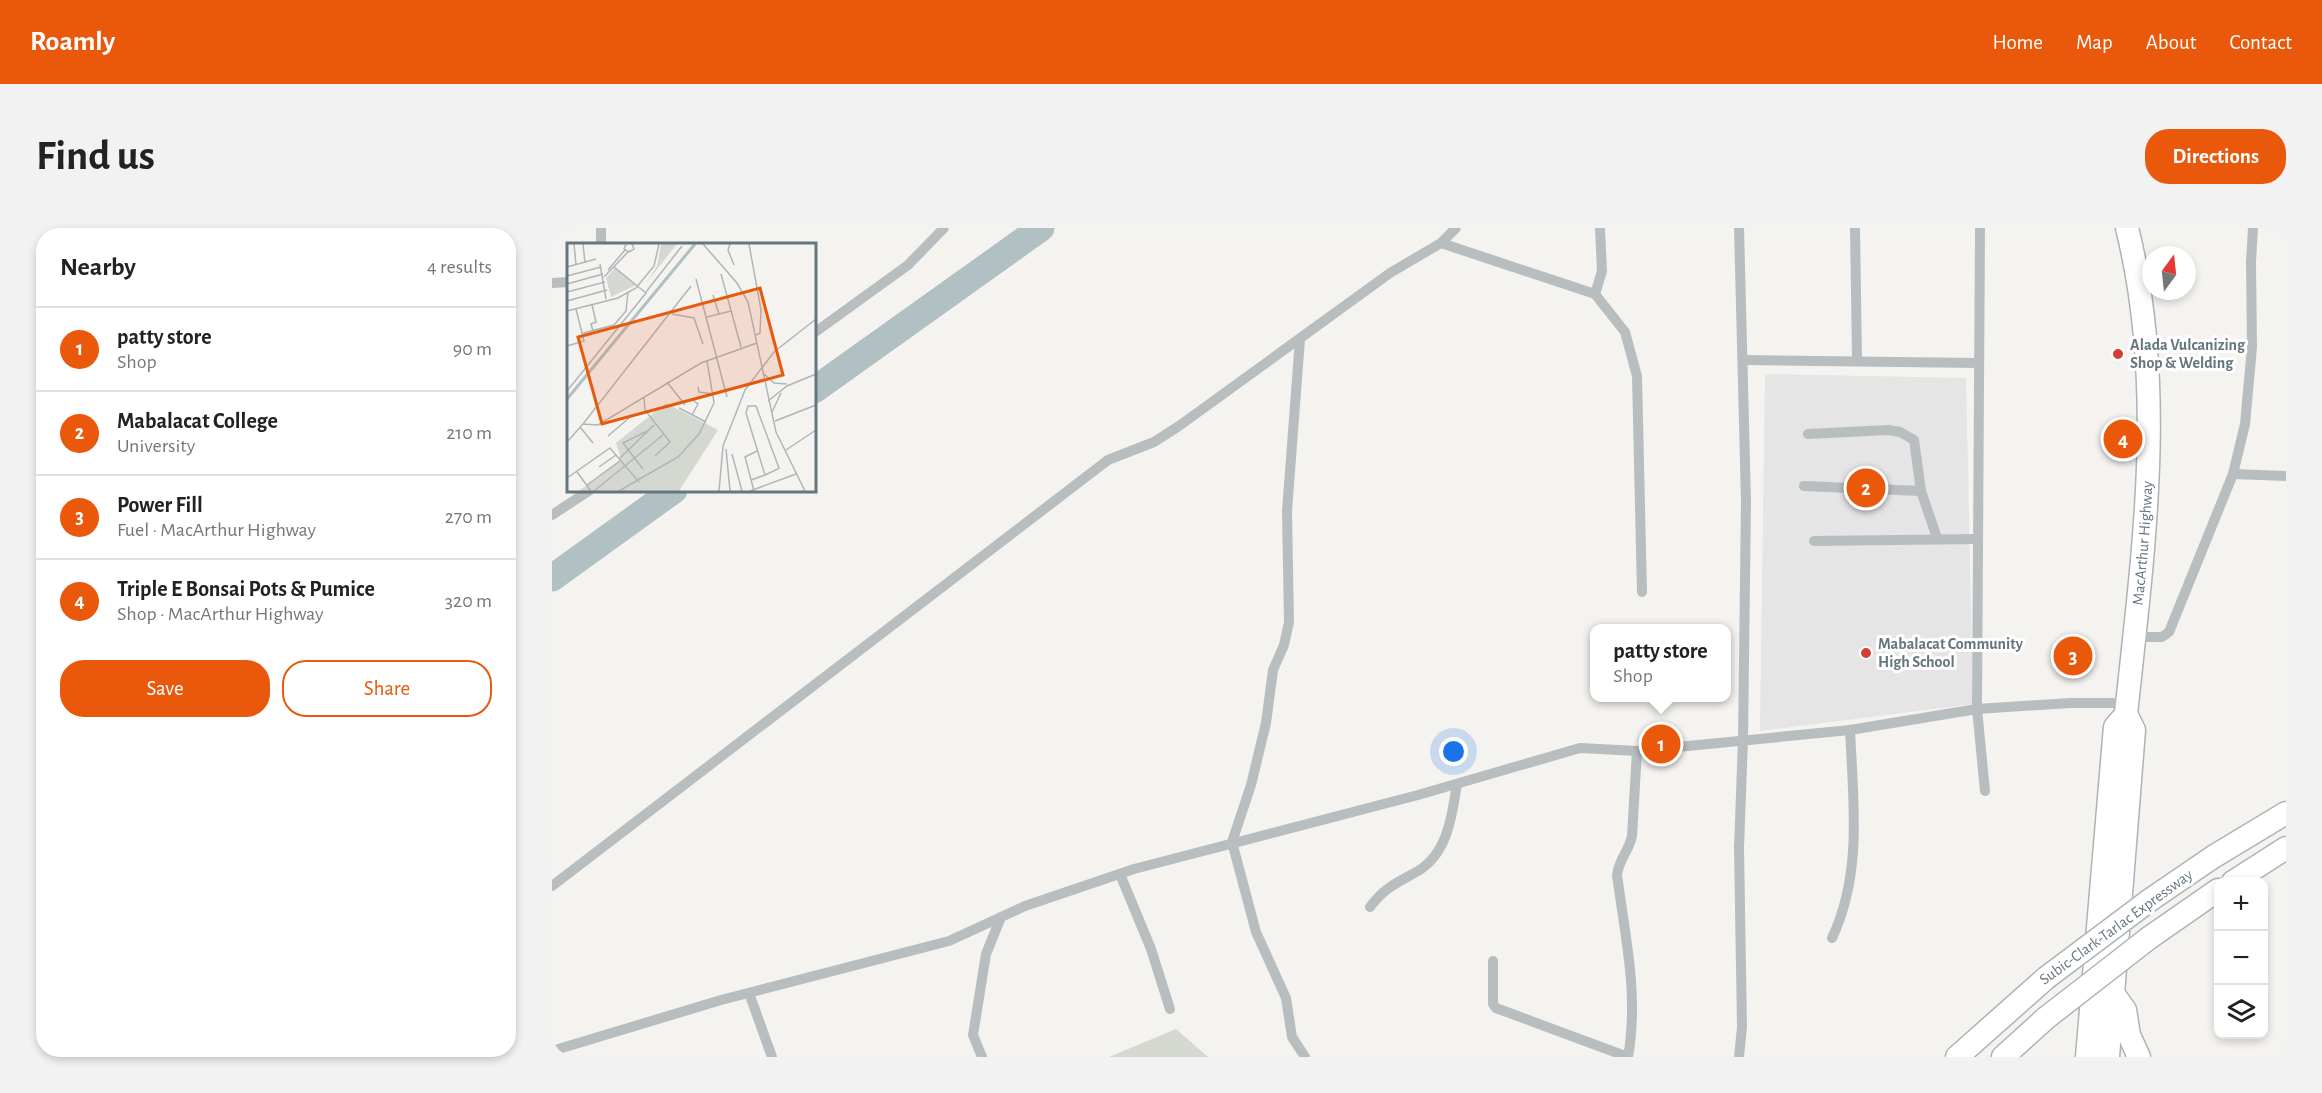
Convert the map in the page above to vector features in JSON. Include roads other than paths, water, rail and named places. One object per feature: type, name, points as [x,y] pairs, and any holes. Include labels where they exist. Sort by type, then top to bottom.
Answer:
[{"type":"highway","name":"MacArthur Highway","points":[[2086,1057],[2115,727],[2126,709],[2134,637],[2145,515],[2151,411],[2143,323],[2127,228]]},
{"type":"highway","name":"MacArthur Highway","points":[[2108,1057],[2134,730],[2126,709]]},
{"type":"highway","name":"Subic-Clark-Tarlac Expressway","points":[[1957,1057],[2046,978],[2150,900],[2213,857],[2286,813]]},
{"type":"highway","points":[[2241,877],[2286,848]]},
{"type":"highway","name":"Subic-Clark-Tarlac Expressway","points":[[2003,1057],[2046,1018],[2149,938],[2214,894]]},
{"type":"highway","points":[[2112,992],[2126,1010],[2129,1035],[2139,1057]]},
{"type":"street","points":[[816,332],[908,265],[944,228]]},
{"type":"street","points":[[552,886],[1108,460],[1162,437],[1390,273],[1441,243],[1456,228]]},
{"type":"street","points":[[1595,294],[1602,271],[1600,228]]},
{"type":"street","points":[[1739,228],[1746,501],[1743,740],[1739,848],[1742,1027],[1739,1057]]},
{"type":"street","points":[[1855,228],[1857,360]]},
{"type":"street","points":[[1980,228],[1977,709],[1985,791]]},
{"type":"street","points":[[2134,637],[2162,637],[2169,632],[2233,474],[2245,424],[2249,380],[2253,228]]},
{"type":"street","points":[[1441,243],[1595,294],[1624,332],[1637,376],[1642,592]]},
{"type":"street","points":[[552,283],[567,282]]},
{"type":"street","points":[[1300,339],[1287,511],[1289,622],[1284,645],[1273,670],[1266,723],[1251,785],[1232,842],[1256,932],[1286,998],[1292,1037],[1305,1057]]},
{"type":"street","points":[[1743,360],[1978,363]]},
{"type":"street","points":[[1808,434],[1888,430],[1900,432],[1914,440],[1921,491],[1937,538]]},
{"type":"street","points":[[2233,474],[2286,476]]},
{"type":"street","points":[[1804,486],[1921,491]]},
{"type":"street","points":[[552,515],[587,492]]},
{"type":"street","points":[[1814,541],[1978,539]]},
{"type":"street","points":[[552,1052],[749,993],[949,941],[1001,917],[1120,873],[1457,784],[1580,748],[1637,751],[1850,730],[1977,709],[2070,703],[2126,709]]},
{"type":"street","points":[[1832,938],[1845,896],[1854,848],[1855,782],[1850,730]]},
{"type":"street","points":[[1493,961],[1493,1004],[1496,1008],[1628,1057],[1634,989],[1617,875],[1618,862],[1630,846],[1632,836],[1637,751]]},
{"type":"street","points":[[1370,908],[1387,888],[1401,878],[1418,871],[1441,849],[1452,815],[1457,784]]},
{"type":"street","points":[[1120,873],[1151,949],[1170,1009]]},
{"type":"street","points":[[982,1057],[973,1035],[986,954],[1001,917]]},
{"type":"street","points":[[749,993],[772,1057]]},
{"type":"waterway","points":[[816,389],[1041,228]]},
{"type":"waterway","points":[[552,578],[671,492]]},
{"type":"place","name":"Alada Vulcanizing Shop & Welding","points":[[2118,354]]},
{"type":"place","name":"Triple E Bonsai Pots & Pumice","points":[[2123,439]]},
{"type":"place","name":"Mabalacat College","points":[[1866,488]]},
{"type":"place","name":"Mabalacat Community High School","points":[[1866,653]]},
{"type":"place","name":"Power Fill","points":[[2073,656]]},
{"type":"place","name":"patty store","points":[[1661,744]]}]
